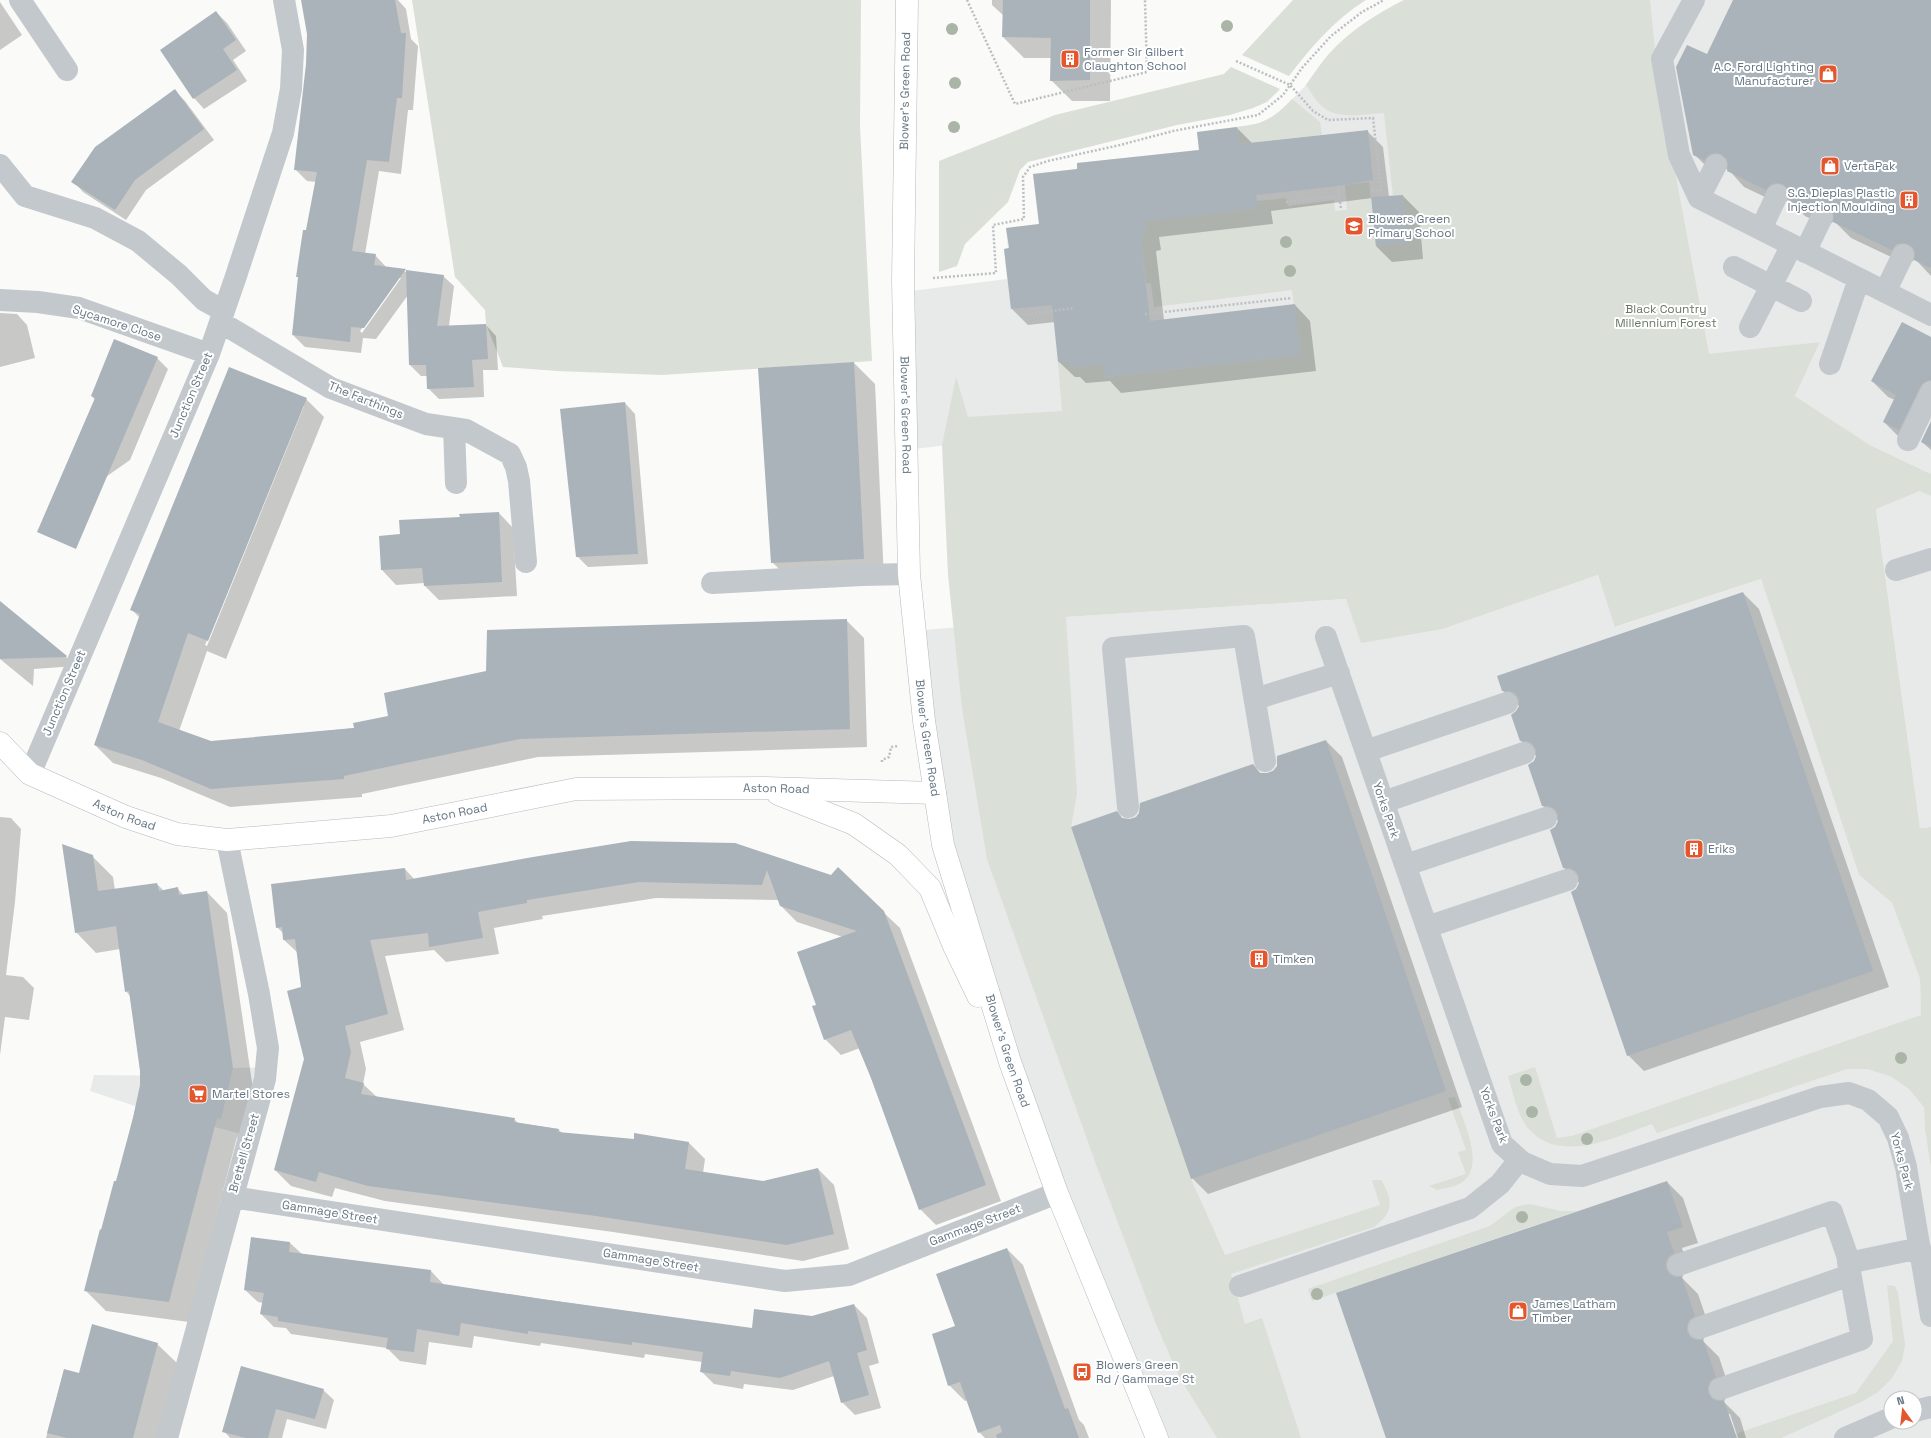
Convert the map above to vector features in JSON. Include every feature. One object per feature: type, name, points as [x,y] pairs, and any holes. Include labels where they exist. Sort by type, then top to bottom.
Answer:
[{"type":"main road","name":"Blower's Green Road","points":[[907,0],[903,281],[909,574],[924,721],[943,845],[1010,1062],[1057,1193],[1157,1438]]},
{"type":"main road","name":"Aston Road","points":[[0,743],[30,774],[126,818],[177,834],[227,840],[391,826],[576,789],[764,788],[935,793]]},
{"type":"main road","points":[[764,788],[854,824],[898,855],[930,888],[954,946],[1010,1062]]},
{"type":"street","points":[[20,0],[67,70]]},
{"type":"street","name":"Junction Street","points":[[30,774],[209,354],[283,133],[291,89],[293,50],[284,0]]},
{"type":"street","points":[[1694,0],[1662,59],[1679,155],[1699,198],[1931,315]]},
{"type":"street","name":"The Farthings","points":[[0,165],[25,196],[95,218],[138,241],[179,275],[222,317],[331,388],[426,424],[466,430],[510,454],[516,467],[526,562]]},
{"type":"street","points":[[1699,198],[1716,166]]},
{"type":"street","points":[[1761,229],[1777,195]]},
{"type":"street","points":[[1750,327],[1771,286],[1822,216]]},
{"type":"street","points":[[1885,292],[1903,255]]},
{"type":"street","points":[[1734,267],[1801,301]]},
{"type":"street","points":[[1830,364],[1859,279]]},
{"type":"street","name":"Sycamore Close","points":[[0,300],[38,302],[79,308],[209,354]]},
{"type":"street","points":[[1908,440],[1931,392]]},
{"type":"street","points":[[454,428],[456,483]]},
{"type":"street","points":[[1896,570],[1931,559]]},
{"type":"street","points":[[712,583],[909,574]]},
{"type":"street","points":[[1128,807],[1113,648],[1244,636],[1265,761]]},
{"type":"street","name":"Yorks Park","points":[[1326,637],[1502,1144],[1519,1160],[1550,1174],[1582,1176],[1820,1097],[1849,1092],[1868,1100],[1888,1117],[1898,1138],[1906,1167],[1931,1316]]},
{"type":"street","points":[[1254,699],[1339,673]]},
{"type":"street","points":[[1366,751],[1507,704]]},
{"type":"street","points":[[1384,802],[1524,753]]},
{"type":"street","points":[[1406,865],[1546,818]]},
{"type":"street","name":"Brettell Street","points":[[167,1438],[265,1079],[268,1048],[259,994],[227,840]]},
{"type":"street","points":[[1427,928],[1567,880]]},
{"type":"street","points":[[1240,1286],[1470,1208],[1500,1184],[1519,1160]]},
{"type":"street","name":"Gammage Street","points":[[232,1197],[785,1281],[849,1275],[1057,1193]]},
{"type":"street","points":[[1678,1265],[1832,1212],[1849,1269],[1862,1339],[1720,1389]]},
{"type":"street","points":[[1699,1328],[1849,1269],[1920,1248]]},
{"type":"street","points":[[1845,1438],[1883,1421]]},
{"type":"path","points":[[967,0],[1015,104],[1147,72],[1145,0]]},
{"type":"path","points":[[903,281],[996,273],[993,225],[1024,219],[1023,177],[1030,168],[1055,159],[1120,145],[1173,131],[1258,115],[1283,95],[1302,68],[1331,36],[1362,12],[1384,0]]},
{"type":"path","points":[[1236,61],[1290,85],[1313,111],[1328,120],[1373,118],[1382,190],[1370,191]]},
{"type":"path","points":[[1338,186],[1341,209]]},
{"type":"path","points":[[1286,202],[1340,196]]},
{"type":"path","points":[[1146,314],[1292,298]]},
{"type":"path","points":[[1023,315],[1074,308]]},
{"type":"shaded area","name":"Blowers Green Primary School","points":[[1404,0],[1931,0],[1931,827],[1920,828],[1876,508],[1920,491],[1929,473],[1870,445],[1795,396],[1820,342],[906,450],[903,292],[1007,279],[1004,249],[1008,248],[1006,228],[1039,224],[1033,174],[1077,169],[1077,163],[1199,150],[1197,132],[1258,124],[1278,114],[1306,85],[1328,55],[1358,28]]},
{"type":"shaded area","points":[[1598,575],[1616,627],[1761,579],[1859,875],[1892,903],[1920,979],[1925,1130],[1931,1169],[1931,1438],[1157,1438],[1130,1373],[943,845],[915,631],[1066,617],[1347,599],[1361,642],[1443,629]]},
{"type":"shaded area","points":[[266,1067],[249,1136],[135,1106],[90,1091],[94,1075],[183,1076],[233,1068]]},
{"type":"green space","points":[[412,0],[861,0],[860,126],[872,361],[662,375],[557,371],[503,367],[486,324],[485,310],[455,277]]},
{"type":"green space","points":[[1293,0],[1366,0],[1333,25],[1289,76],[1242,55]]},
{"type":"green space","name":"Black Country Millennium Forest","points":[[1404,0],[1650,0],[1658,80],[1709,354],[1820,342],[1795,396],[1870,445],[1931,474],[1931,496],[1920,491],[1876,509],[1920,828],[1931,827],[1931,1169],[1925,1130],[1924,1107],[1909,1089],[1892,1077],[1868,1069],[1847,1069],[1657,1133],[1652,1124],[1605,1141],[1571,1147],[1555,1145],[1540,1139],[1527,1127],[1518,1109],[1508,1076],[1535,1067],[1557,1138],[1572,1136],[1921,1015],[1920,979],[1892,903],[1859,875],[1761,579],[1615,627],[1598,575],[1443,629],[1361,643],[1346,599],[1066,617],[1077,793],[1071,827],[1191,1179],[1225,1255],[1380,1205],[1372,1180],[1381,1180],[1390,1200],[1388,1212],[1385,1217],[1374,1227],[1231,1274],[1245,1324],[1262,1318],[1301,1438],[1217,1438],[1180,1378],[1156,1324],[1097,1167],[987,859],[962,708],[948,575],[942,445],[956,377],[968,417],[1062,411],[1058,362],[1069,361],[1070,368],[1103,364],[1105,377],[1300,355],[1292,290],[1154,307],[1151,284],[1146,283],[1140,235],[1145,234],[1142,207],[1195,215],[1257,208],[1257,201],[1286,198],[1288,206],[1334,200],[1335,211],[1347,210],[1345,185],[1369,182],[1376,246],[1408,243],[1403,196],[1393,196],[1384,113],[1344,115],[1331,112],[1320,104],[1306,85],[1325,58],[1345,38],[1373,17]]},
{"type":"green space","points":[[1231,67],[1280,89],[1267,102],[1230,115],[1177,125],[1028,162],[1020,170],[1008,202],[965,244],[957,266],[939,272],[939,161],[1055,115],[1224,74]]},
{"type":"green space","points":[[1292,99],[1320,122],[1322,135],[1239,144],[1237,127],[1254,124],[1268,119]]},
{"type":"green space","points":[[1455,1097],[1467,1129],[1472,1154],[1472,1166],[1468,1176],[1461,1183],[1437,1190],[1429,1186],[1466,1174],[1458,1152],[1466,1150],[1448,1098]]},
{"type":"green space","points":[[1530,1204],[1560,1211],[1577,1211],[1312,1301],[1308,1289],[1490,1226],[1515,1207]]},
{"type":"green space","points":[[1887,1285],[1895,1286],[1898,1293],[1905,1345],[1902,1361],[1892,1378],[1878,1392],[1861,1402],[1781,1438],[1737,1438],[1735,1434],[1856,1393],[1893,1341]]},
{"type":"building","points":[[301,0],[395,0],[401,33],[406,33],[402,98],[397,98],[389,162],[367,160],[352,251],[376,254],[374,265],[406,269],[364,328],[351,327],[350,342],[292,335],[298,277],[296,277],[303,230],[306,230],[317,172],[294,170],[306,64],[307,34]]},
{"type":"building","name":"Former Sir Gilbert Claughton School","points":[[1003,0],[1090,0],[1090,80],[1050,81],[1051,38],[1002,37]]},
{"type":"building","points":[[1733,0],[1931,0],[1931,268],[1914,260],[1914,248],[1908,244],[1896,244],[1892,250],[1833,222],[1833,210],[1827,206],[1815,206],[1811,211],[1788,200],[1789,194],[1787,188],[1783,184],[1776,183],[1770,185],[1766,190],[1727,171],[1727,159],[1721,154],[1710,154],[1704,160],[1693,155],[1676,67],[1687,45],[1707,54]]},
{"type":"building","points":[[216,11],[236,40],[223,49],[237,70],[193,99],[160,50]]},
{"type":"building","points":[[175,89],[204,129],[135,180],[115,210],[71,182],[95,147]]},
{"type":"building","name":"Blowers Green Primary School","points":[[1237,127],[1239,144],[1368,130],[1373,180],[1338,186],[1256,195],[1258,208],[1144,221],[1145,235],[1140,235],[1150,321],[1295,304],[1301,355],[1104,377],[1103,364],[1069,368],[1069,361],[1058,362],[1052,305],[1011,309],[1004,249],[1009,248],[1006,228],[1039,224],[1033,174],[1077,169],[1077,163],[1199,150],[1197,132]]},
{"type":"building","points":[[1403,195],[1408,243],[1376,246],[1371,197]]},
{"type":"building","points":[[406,270],[444,275],[437,326],[486,324],[488,359],[472,360],[474,387],[427,389],[426,365],[409,365]]},
{"type":"building","points":[[1902,322],[1931,337],[1931,380],[1924,382],[1920,387],[1899,430],[1883,422],[1896,395],[1871,381]]},
{"type":"building","points":[[114,339],[158,357],[76,549],[37,532],[95,398],[91,396]]},
{"type":"building","points":[[854,362],[864,559],[771,563],[758,368]]},
{"type":"building","points":[[229,367],[307,398],[208,641],[188,633],[158,722],[211,741],[354,728],[353,723],[388,716],[384,693],[486,671],[487,630],[847,619],[850,729],[520,739],[344,776],[344,779],[211,789],[142,760],[94,745],[140,614],[130,610]]},
{"type":"building","points":[[625,402],[638,554],[576,557],[560,409]]},
{"type":"building","points":[[1931,421],[1931,447],[1921,442]]},
{"type":"building","points":[[499,512],[502,582],[424,586],[422,568],[381,570],[379,536],[400,534],[399,520],[460,517],[459,514]]},
{"type":"building","name":"Eriks","points":[[1743,592],[1873,971],[1627,1056],[1571,892],[1576,889],[1579,883],[1579,876],[1576,871],[1570,868],[1563,868],[1550,830],[1555,827],[1558,821],[1558,814],[1555,809],[1549,806],[1542,806],[1528,765],[1534,761],[1536,749],[1532,743],[1520,741],[1511,715],[1519,706],[1519,699],[1515,693],[1510,691],[1502,691],[1497,676]]},
{"type":"building","points":[[0,601],[67,656],[0,659]]},
{"type":"building","name":"Timken","points":[[1326,740],[1446,1091],[1191,1179],[1071,827],[1117,811],[1122,818],[1130,819],[1136,817],[1139,813],[1140,803],[1253,764],[1260,773],[1273,771],[1277,766],[1277,756]]},
{"type":"building","points":[[631,841],[735,843],[831,875],[838,867],[884,911],[986,1185],[919,1210],[871,1078],[851,1030],[824,1040],[812,1006],[816,1005],[797,952],[857,931],[780,906],[767,870],[762,885],[639,882],[527,900],[527,903],[478,912],[483,938],[429,947],[428,933],[370,940],[388,1014],[345,1026],[351,1052],[345,1078],[364,1083],[361,1094],[515,1118],[514,1122],[559,1129],[558,1132],[634,1139],[634,1133],[689,1142],[685,1169],[763,1181],[818,1168],[834,1234],[787,1245],[596,1216],[368,1186],[319,1172],[316,1182],[274,1170],[304,1059],[287,991],[301,987],[295,939],[283,940],[282,927],[276,928],[271,884],[405,868],[406,880]]},
{"type":"building","points":[[62,844],[93,855],[98,891],[157,883],[159,891],[178,887],[179,895],[207,891],[233,1068],[221,1119],[217,1118],[169,1302],[84,1291],[100,1229],[101,1230],[114,1181],[116,1181],[133,1118],[140,1085],[140,1071],[129,991],[125,992],[116,926],[75,933]]},
{"type":"building","name":"James Latham Timber","points":[[1667,1181],[1683,1227],[1667,1232],[1674,1253],[1668,1257],[1666,1269],[1670,1275],[1682,1277],[1695,1316],[1689,1320],[1687,1332],[1691,1338],[1703,1340],[1716,1377],[1710,1381],[1708,1393],[1712,1399],[1724,1401],[1737,1438],[1386,1438],[1336,1293]]},
{"type":"building","points":[[251,1237],[290,1242],[289,1252],[431,1270],[430,1282],[752,1328],[754,1309],[812,1316],[854,1304],[867,1350],[857,1353],[869,1395],[841,1403],[829,1361],[780,1378],[731,1371],[730,1376],[700,1372],[703,1352],[632,1342],[632,1345],[528,1331],[528,1334],[461,1323],[459,1336],[417,1329],[414,1352],[386,1349],[388,1338],[278,1321],[278,1317],[260,1314],[264,1293],[244,1290]]},
{"type":"building","points":[[1007,1248],[1065,1409],[1068,1408],[1079,1438],[997,1438],[996,1435],[1002,1432],[1000,1425],[978,1433],[960,1382],[948,1386],[932,1334],[955,1326],[936,1274]]},
{"type":"building","points":[[92,1324],[158,1343],[133,1438],[67,1438],[47,1433],[64,1369],[79,1373]]},
{"type":"building","points":[[241,1366],[324,1389],[315,1419],[276,1409],[268,1438],[246,1438],[222,1432]]},
{"type":"place","name":"Former Sir Gilbert Claughton School","points":[[1070,59]]},
{"type":"place","name":"A.C. Ford Lighting Manufacturer","points":[[1828,74]]},
{"type":"place","name":"VertaPak","points":[[1830,166]]},
{"type":"place","name":"S.G. Dieplas Plastic Injection Moulding","points":[[1909,200]]},
{"type":"place","name":"Blowers Green Primary School","points":[[1354,226]]},
{"type":"place","name":"Eriks","points":[[1694,849]]},
{"type":"place","name":"Timken","points":[[1259,959]]},
{"type":"place","name":"Martel Stores","points":[[198,1094]]},
{"type":"place","name":"James Latham Timber","points":[[1518,1311]]},
{"type":"place","name":"Blowers Green Rd / Gammage St","points":[[1082,1372]]}]
